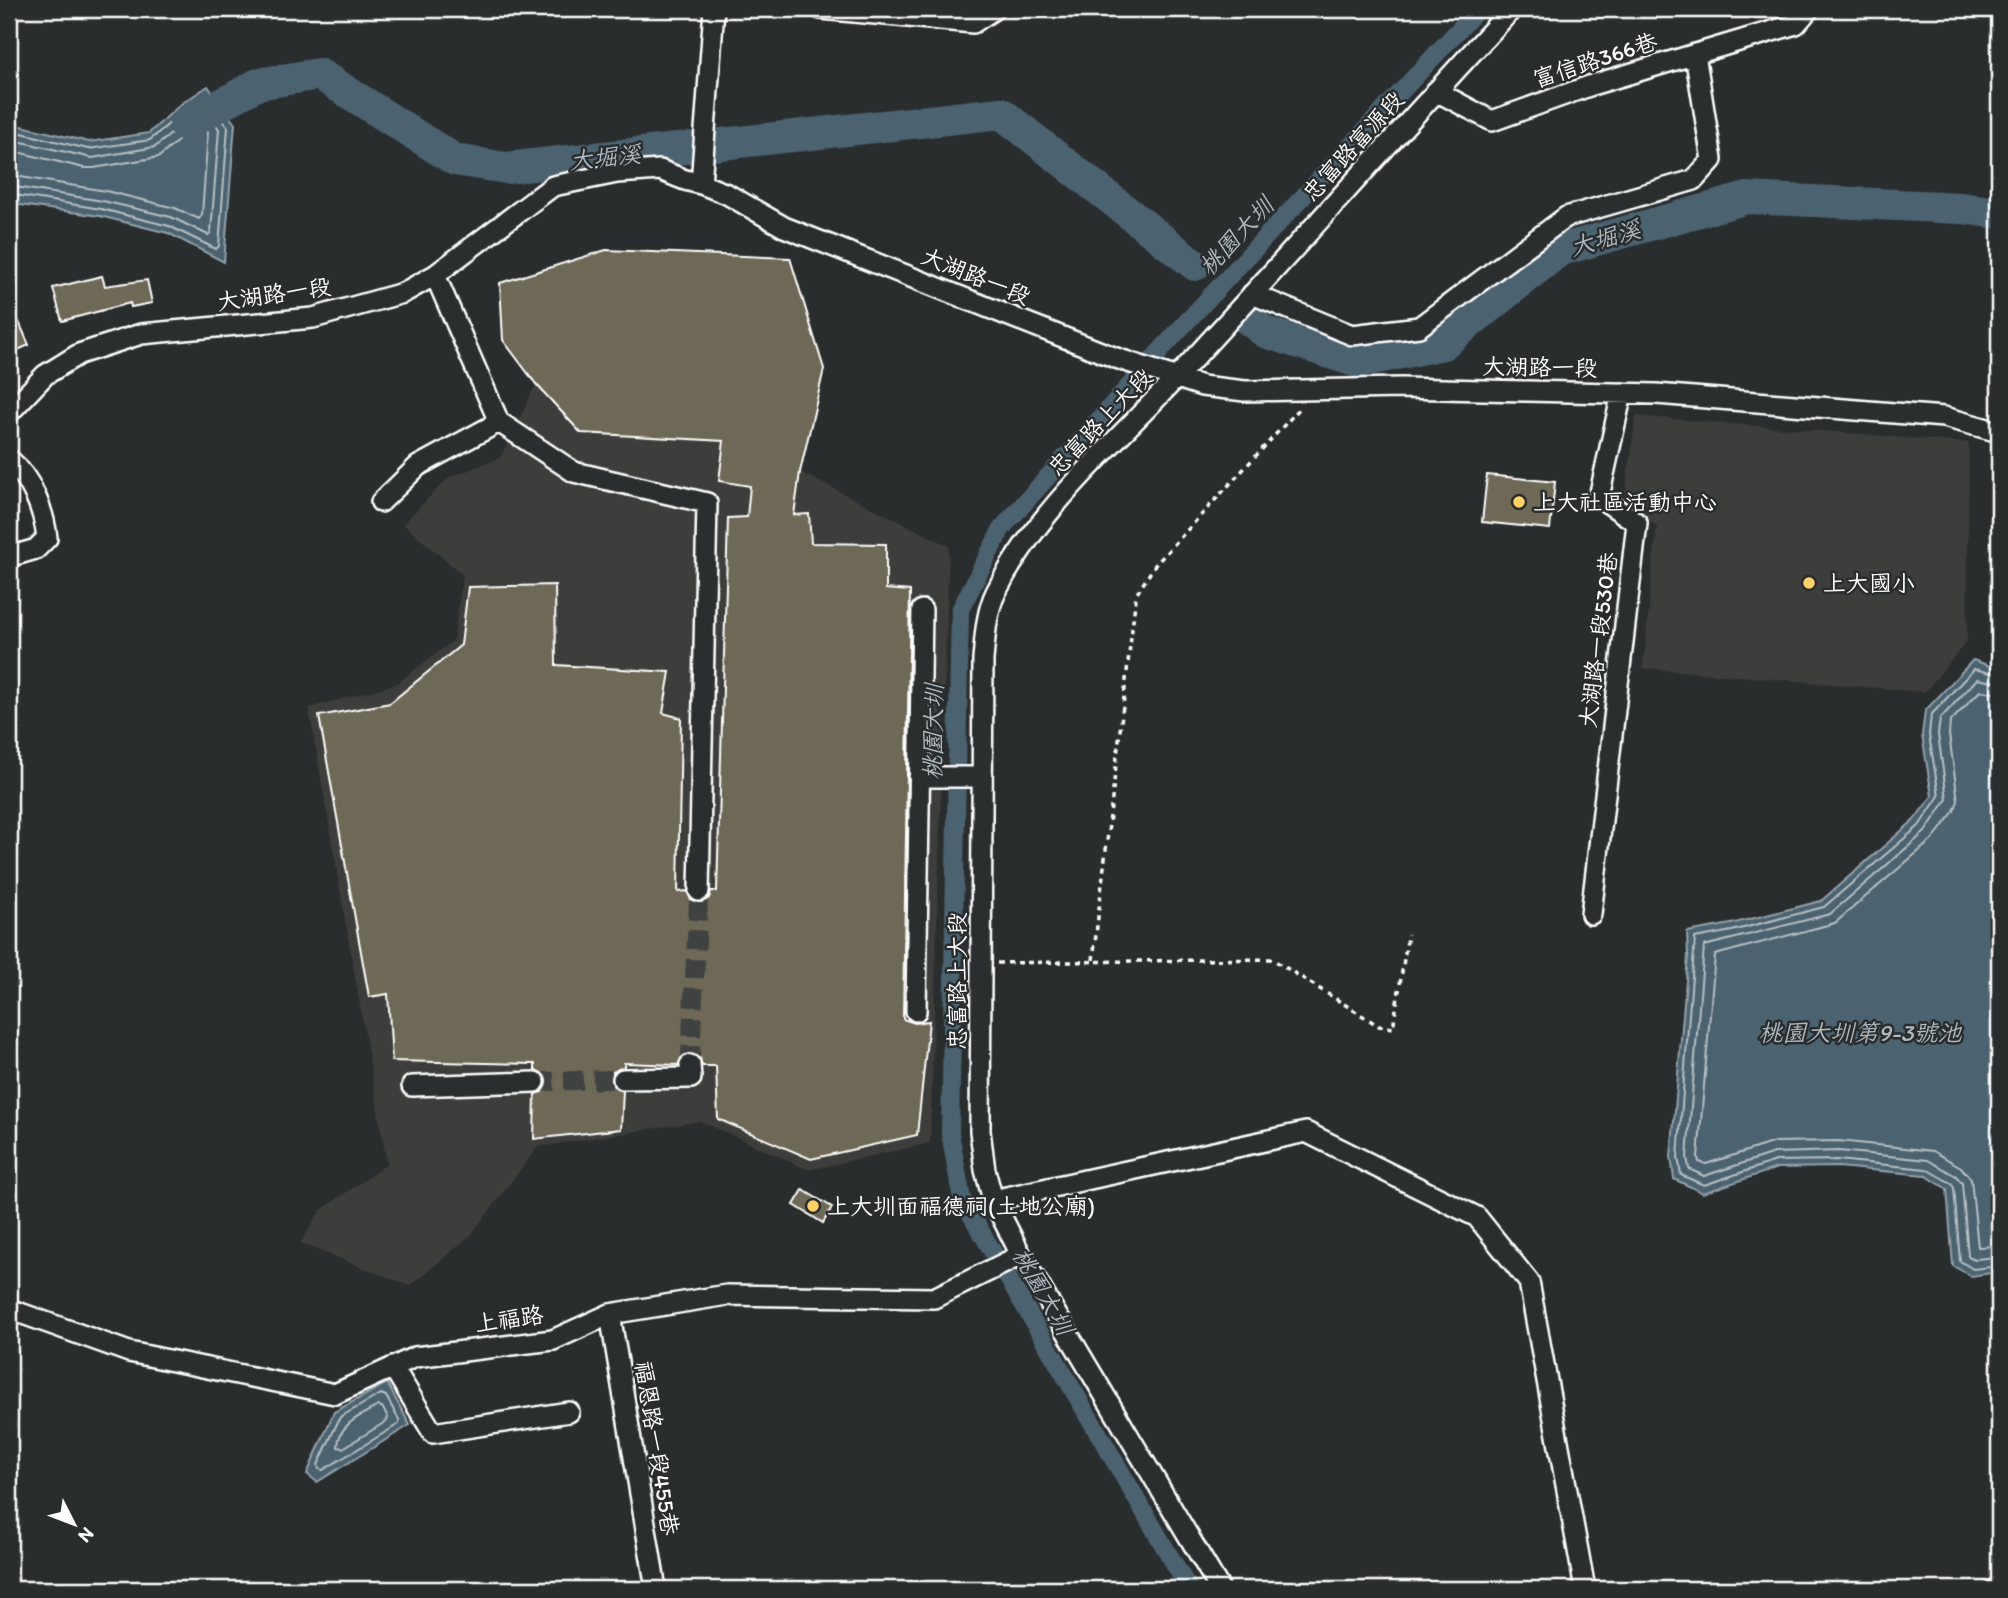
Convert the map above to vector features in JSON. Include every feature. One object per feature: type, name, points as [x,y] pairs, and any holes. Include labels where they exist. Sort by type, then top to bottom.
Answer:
[{"type":"street","points":[[701,184],[714,9]]},
{"type":"street","points":[[821,9],[973,23],[994,9]]},
{"type":"street","name":"忠富路富源段","points":[[1175,379],[1513,9]]},
{"type":"street","name":"富信路366巷","points":[[1436,91],[1492,121],[1592,85],[1796,24],[1809,9]]},
{"type":"street","points":[[1252,295],[1352,335],[1419,327],[1566,217],[1694,180],[1712,160],[1695,54]]},
{"type":"street","name":"大湖路一段","points":[[9,413],[45,375],[79,354],[141,334],[313,318],[403,293],[435,275],[553,186],[617,173],[660,170],[727,194],[784,227],[1116,358],[1202,386],[1245,391],[1401,388],[1622,393],[1944,417],[1999,432]]},
{"type":"street","points":[[435,275],[499,422],[574,472],[707,503],[699,891]]},
{"type":"street","name":"忠富路上大段","points":[[1175,379],[1060,500],[1023,547],[995,594],[986,627],[982,660],[979,777],[980,1131],[985,1170],[993,1200],[1015,1258],[1220,1589]]},
{"type":"street","name":"大湖路一段530巷","points":[[1591,914],[1637,523],[1600,497],[1622,393]]},
{"type":"street","points":[[380,502],[418,466],[499,422]]},
{"type":"street","points":[[9,459],[21,470],[38,502],[47,538],[36,549],[9,557]]},
{"type":"street","points":[[916,1011],[922,610]]},
{"type":"street","points":[[919,777],[979,777]]},
{"type":"street","points":[[624,1079],[691,1078],[690,1065]]},
{"type":"street","points":[[412,1086],[535,1082]]},
{"type":"street","points":[[993,1200],[1306,1132],[1477,1217],[1529,1282],[1585,1589]]},
{"type":"street","name":"上福路","points":[[9,1309],[129,1352],[335,1394],[415,1357],[553,1340],[610,1314],[727,1295],[933,1298],[1015,1258]]},
{"type":"street","name":"福恩路一段455巷","points":[[610,1314],[656,1589]]},
{"type":"street","points":[[393,1367],[433,1433],[569,1412]]},
{"type":"path","points":[[1093,960],[1136,594],[1155,565],[1316,390]]},
{"type":"path","points":[[981,963],[1272,958],[1379,1026],[1393,1028],[1408,934]]},
{"type":"shaded area","points":[[606,250],[790,258],[824,369],[800,472],[949,546],[930,1143],[809,1170],[700,1121],[538,1147],[470,1236],[410,1286],[300,1243],[321,1210],[387,1164],[309,708],[396,684],[453,641],[463,575],[403,524],[448,478],[500,458],[536,384],[503,340],[500,283]]},
{"type":"shaded area","name":"上大國小","points":[[1636,416],[1969,443],[1967,641],[1925,692],[1643,668],[1657,526],[1624,502]]},
{"type":"water","points":[[208,86],[235,124],[224,262],[168,233],[100,216],[20,205],[9,200],[9,123],[89,142],[149,133],[181,104]]},
{"type":"water","name":"桃園大圳第9-3號池","points":[[1973,660],[1999,669],[1999,1272],[1971,1276],[1953,1266],[1947,1189],[1925,1175],[1838,1167],[1777,1168],[1703,1193],[1674,1179],[1671,1157],[1688,956],[1687,932],[1731,924],[1821,901],[1914,820],[1932,796],[1922,735],[1925,711]]},
{"type":"water","points":[[387,1383],[410,1425],[317,1482],[307,1474],[334,1412]]},
{"type":"building","points":[[606,250],[790,258],[824,369],[800,472],[794,515],[809,514],[811,543],[886,544],[886,589],[910,591],[903,1019],[915,1023],[929,1021],[917,1135],[811,1159],[718,1119],[716,1066],[702,1066],[700,1058],[690,1053],[683,1055],[678,1065],[624,1063],[624,1067],[613,1072],[612,1085],[623,1091],[621,1129],[534,1139],[535,1094],[542,1092],[547,1082],[545,1075],[535,1070],[535,1064],[392,1061],[388,994],[369,997],[319,716],[390,703],[461,645],[468,587],[555,585],[556,665],[670,672],[663,713],[681,718],[678,892],[687,891],[692,901],[699,903],[709,898],[711,891],[717,891],[728,518],[747,517],[750,486],[719,481],[724,441],[581,433],[536,384],[503,340],[500,283]]},
{"type":"building","points":[[102,276],[105,286],[147,280],[152,303],[131,307],[130,303],[62,321],[53,288]]},
{"type":"building","points":[[9,299],[29,345],[9,354]]},
{"type":"building","name":"上大社區活動中心","points":[[1487,475],[1555,482],[1550,529],[1482,522]]},
{"type":"building","name":"上大圳面福德祠(土地公廟)","points":[[803,1190],[832,1207],[823,1223],[794,1205]]},
{"type":"waterway","name":"桃園大圳","points":[[1189,1589],[962,1199],[950,1133],[960,610],[1002,528],[1179,330],[1478,9]]},
{"type":"waterway","name":"大堀溪","points":[[185,125],[258,84],[319,74],[455,160],[506,168],[1001,113],[1195,265]]},
{"type":"waterway","name":"大堀溪","points":[[1249,320],[1265,332],[1358,362],[1443,344],[1560,250],[1747,198],[1961,208],[1999,213]]},
{"type":"tunnel","points":[[690,1065],[699,891]]},
{"type":"tunnel","points":[[535,1082],[623,1079]]},
{"type":"place","name":"上大社區活動中心","points":[[1519,502]]},
{"type":"place","name":"上大國小","points":[[1809,583]]},
{"type":"place","name":"上大圳面福德祠(土地公廟)","points":[[813,1206]]}]
